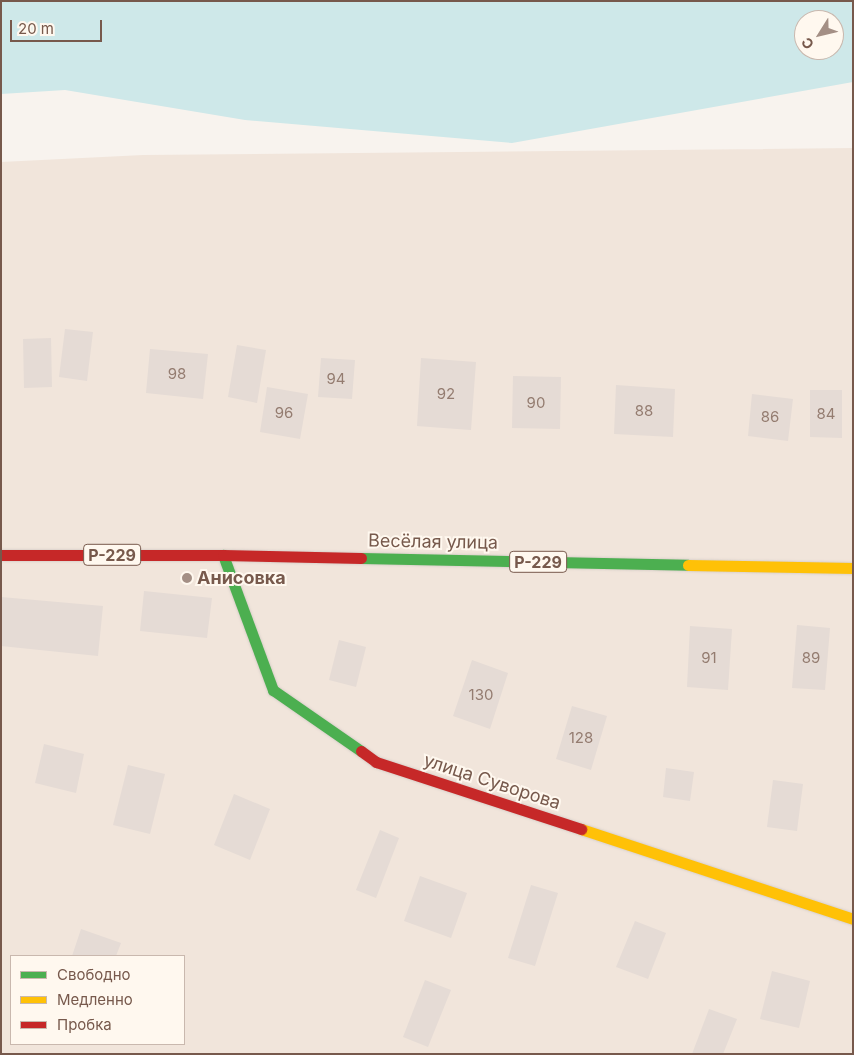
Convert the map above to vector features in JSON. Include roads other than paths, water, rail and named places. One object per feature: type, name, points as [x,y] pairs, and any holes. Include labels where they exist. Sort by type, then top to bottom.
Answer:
[{"type":"main road","name":"Р-229","points":[[1,554],[223,555]]},
{"type":"main road","name":"Весёлая улица","points":[[223,555],[853,568]]},
{"type":"main road","name":"улица Суворова","points":[[223,555],[273,690],[376,762],[853,919]]},
{"type":"water","points":[[1,1],[853,1],[853,82],[512,143],[245,120],[65,90],[1,94]]},
{"type":"place","name":"Анисовка","points":[[187,578]]}]
